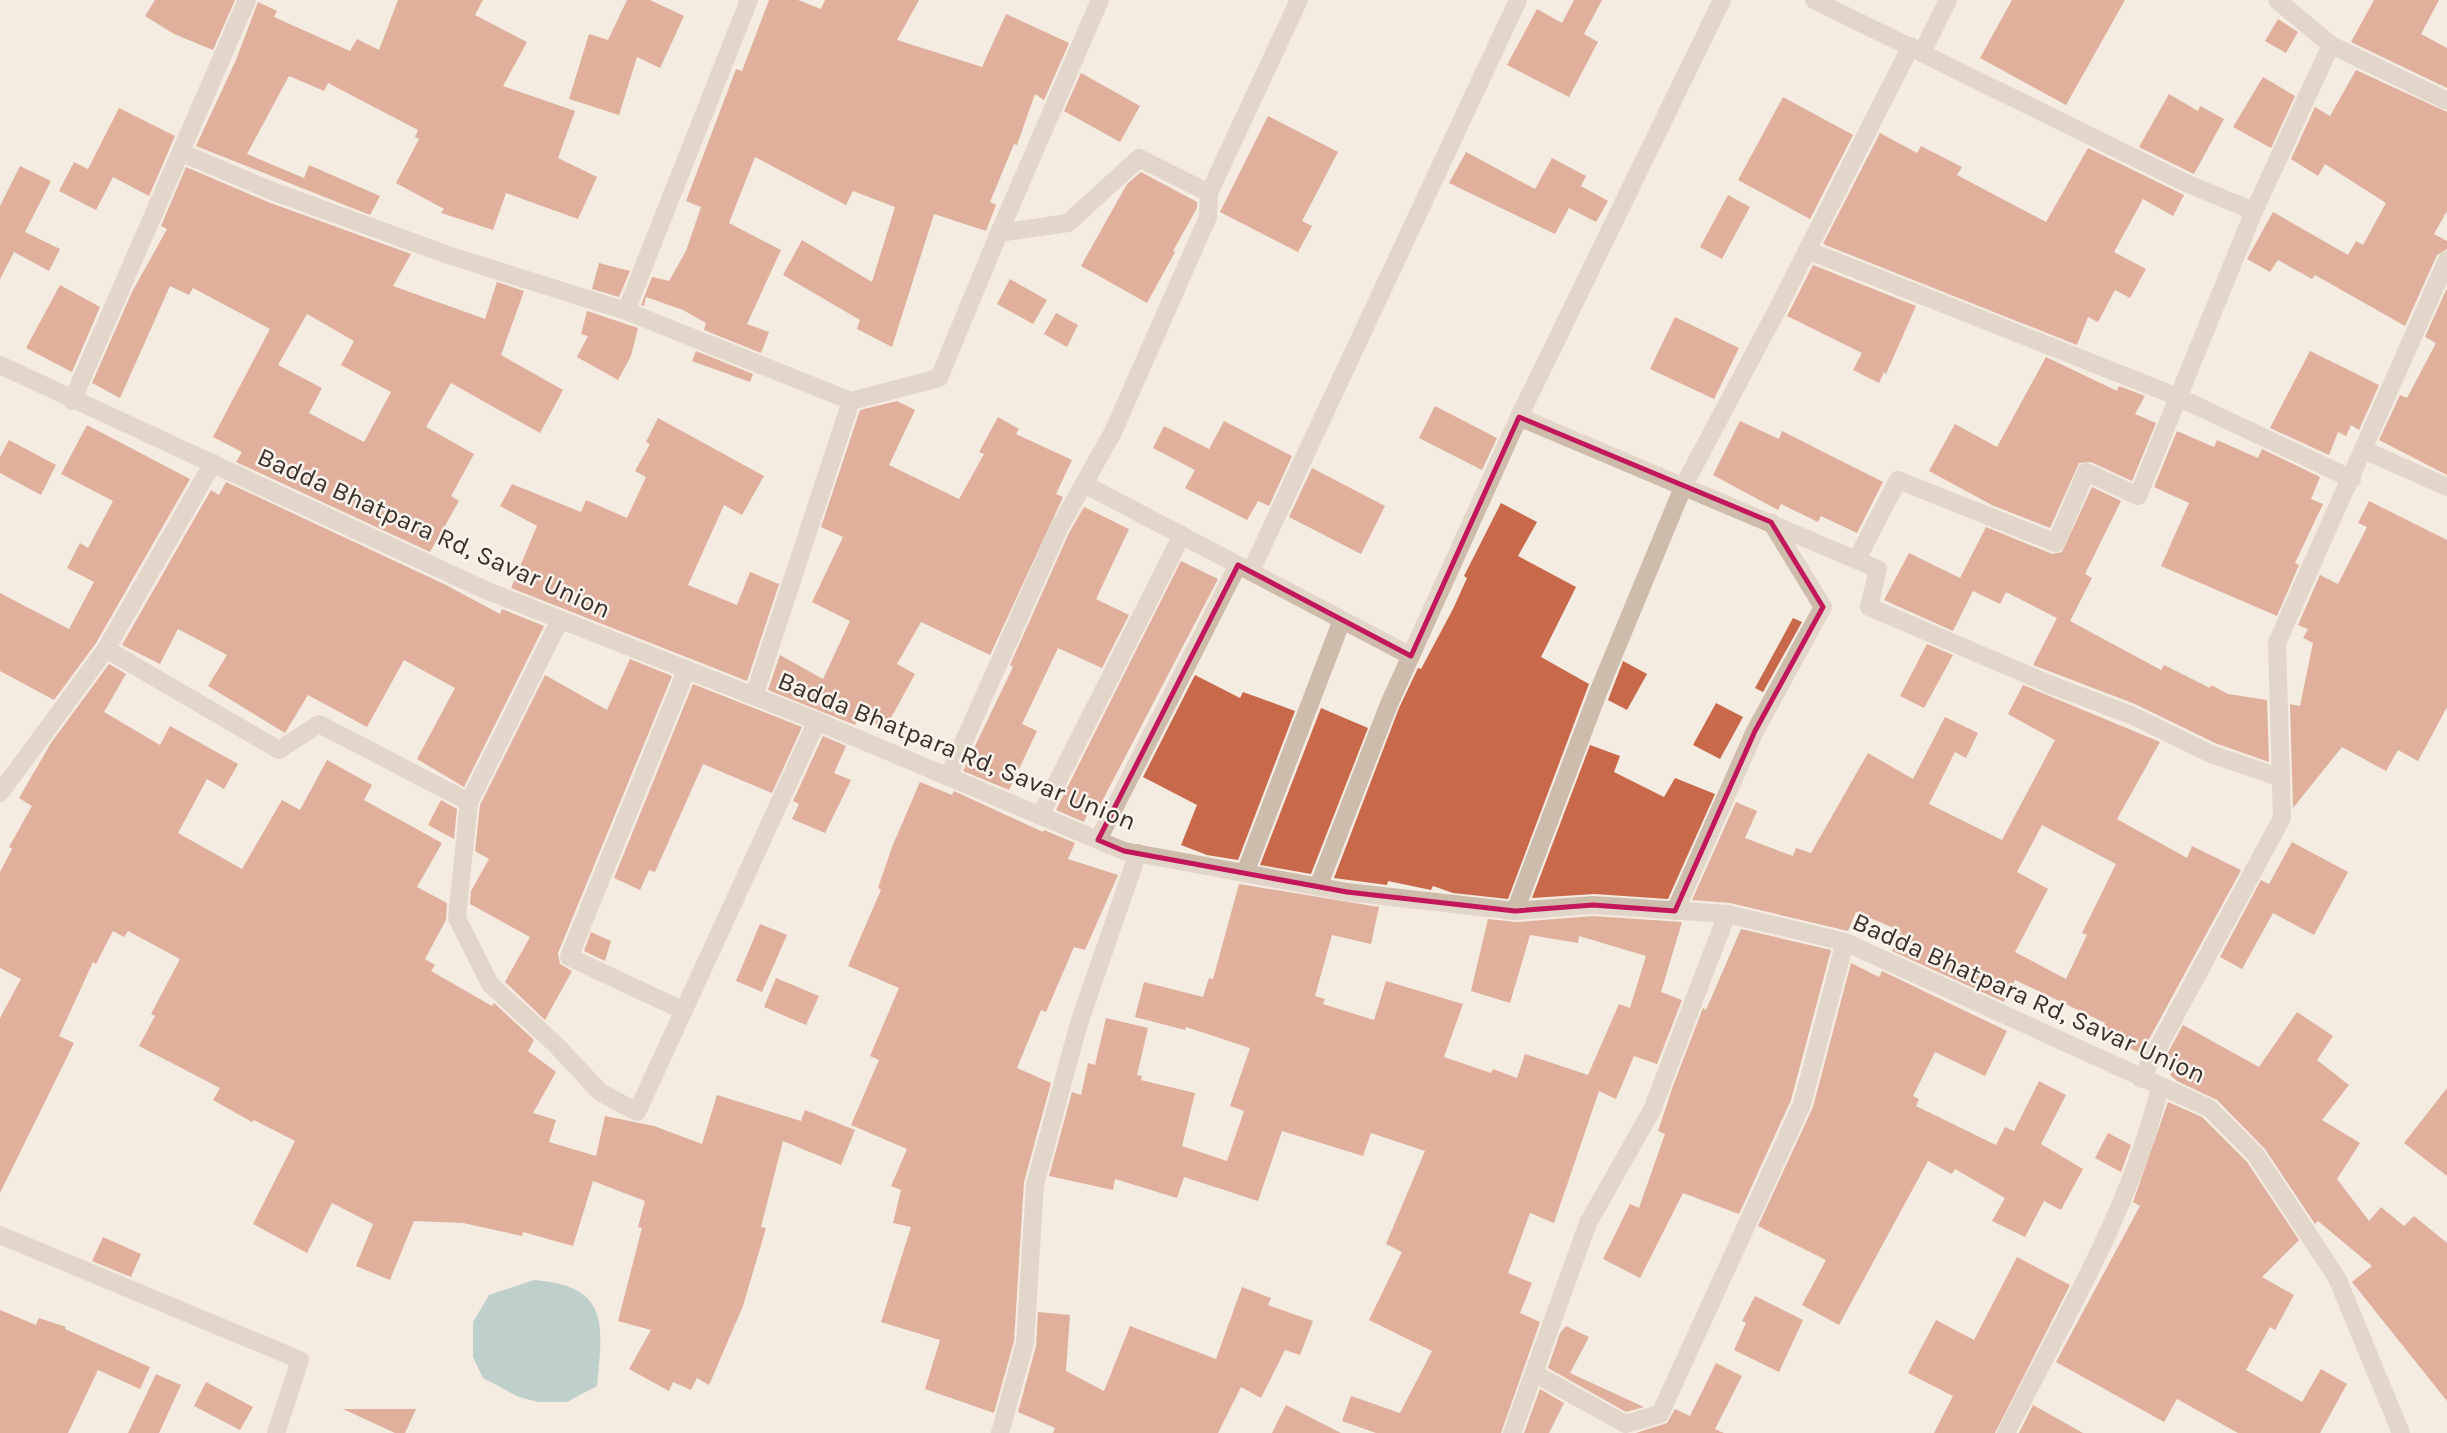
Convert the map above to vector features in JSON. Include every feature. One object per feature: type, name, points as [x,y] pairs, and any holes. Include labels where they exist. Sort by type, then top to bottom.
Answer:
[{"type":"street","points":[[72,401],[247,0]]},
{"type":"street","points":[[626,312],[749,0]]},
{"type":"street","points":[[182,153],[272,191],[448,255],[626,312],[850,401],[939,379],[1100,0]]},
{"type":"street","points":[[948,776],[1059,528],[1114,432],[1208,217],[1209,193],[1299,0]]},
{"type":"street","points":[[1098,840],[1244,568],[1518,0]]},
{"type":"street","points":[[1318,887],[1410,656],[1519,417],[1722,0]]},
{"type":"street","points":[[1814,0],[2188,184],[2254,211]]},
{"type":"street","points":[[1515,911],[1600,690],[1684,485],[1807,250],[1917,50],[1948,0]]},
{"type":"street","points":[[2277,0],[2331,45],[2447,101]]},
{"type":"street","points":[[1857,559],[1898,480],[2056,543],[2086,472],[2138,496],[2254,211],[2331,45]]},
{"type":"street","points":[[999,233],[1068,223],[1139,158],[1209,193]]},
{"type":"street","points":[[1807,250],[2178,397],[2352,479]]},
{"type":"street","points":[[2141,1079],[2282,818],[2277,643],[2447,260]]},
{"type":"street","name":"Badda Bhatpara Rd, Savar Union","points":[[0,365],[72,401],[213,463],[483,589],[817,721],[1098,840],[1138,853],[1318,887],[1515,911],[1593,905],[1727,914],[1845,942],[2209,1108],[2256,1155],[2337,1278],[2401,1433]]},
{"type":"street","points":[[754,696],[850,401]]},
{"type":"street","points":[[1519,417],[1878,569],[1869,607],[2054,686],[2132,715],[2211,754],[2281,778]]},
{"type":"street","points":[[2364,450],[2447,487]]},
{"type":"street","points":[[0,793],[106,649],[213,463]]},
{"type":"street","points":[[1084,484],[1410,656]]},
{"type":"street","points":[[1675,911],[1755,731],[1823,607],[1771,522]]},
{"type":"street","points":[[1040,816],[1182,535]]},
{"type":"street","points":[[560,620],[469,802],[457,918],[490,984],[557,1046],[600,1092],[637,1112],[817,721]]},
{"type":"street","points":[[1245,873],[1342,620]]},
{"type":"street","points":[[106,649],[279,750],[319,724],[469,802]]},
{"type":"street","points":[[684,1011],[569,957],[687,670]]},
{"type":"street","points":[[1000,1433],[1025,1343],[1035,1185],[1079,1023],[1138,853]]},
{"type":"street","points":[[1512,1433],[1588,1223],[1652,1110],[1727,914]]},
{"type":"street","points":[[1534,1373],[1625,1424],[1660,1414],[1802,1104],[1845,942]]},
{"type":"street","points":[[2006,1433],[2084,1286],[2148,1135],[2160,1087]]},
{"type":"street","points":[[0,1235],[300,1360],[276,1433]]},
{"type":"highlighted area","points":[[1519,417],[1771,522],[1823,607],[1755,731],[1675,911],[1593,905],[1515,911],[1347,892],[1124,851],[1098,840],[1238,565],[1411,656]]},
{"type":"water","points":[[534,1280],[577,1290],[589,1300],[596,1312],[600,1327],[597,1386],[567,1402],[538,1402],[519,1397],[483,1378],[473,1357],[473,1322],[489,1295]]},
{"type":"building","points":[[155,0],[235,0],[213,50],[174,34],[145,16]]},
{"type":"building","points":[[398,0],[483,0],[475,15],[527,42],[503,86],[575,111],[558,158],[597,177],[578,219],[506,193],[493,230],[441,213],[444,209],[396,183],[419,139],[415,137],[418,130],[328,83],[324,91],[289,76],[247,154],[304,178],[309,165],[380,196],[370,215],[196,146],[236,60],[258,2],[277,11],[274,17],[350,51],[357,39],[379,50]]},
{"type":"building","points":[[627,0],[650,0],[684,16],[660,68],[637,57],[619,115],[569,99],[589,34],[608,40]]},
{"type":"building","points":[[769,0],[798,0],[821,9],[825,0],[919,0],[897,40],[982,67],[1006,14],[1069,43],[1044,100],[1035,94],[1017,145],[1014,144],[990,202],[996,205],[986,231],[934,214],[892,347],[857,329],[860,320],[783,275],[802,240],[872,282],[895,207],[853,191],[846,205],[755,157],[729,223],[781,250],[747,324],[769,332],[761,353],[704,330],[706,323],[683,310],[646,297],[644,306],[641,305],[652,277],[669,281],[686,251],[701,207],[686,201],[736,69],[742,71]]},
{"type":"building","points":[[1574,0],[1602,0],[1584,34],[1598,42],[1569,97],[1507,65],[1537,9],[1562,23]]},
{"type":"building","points":[[2012,0],[2125,0],[2066,105],[1980,58]]},
{"type":"building","points":[[2374,0],[2439,0],[2421,34],[2447,48],[2447,88],[2351,42]]},
{"type":"building","points":[[2278,19],[2298,32],[2286,53],[2265,41]]},
{"type":"building","points":[[2356,70],[2447,112],[2447,211],[2434,234],[2447,241],[2447,249],[2437,255],[2405,326],[2315,275],[2312,279],[2278,260],[2270,272],[2247,259],[2273,212],[2348,255],[2356,241],[2363,245],[2386,203],[2325,164],[2318,176],[2291,159],[2315,107],[2330,116]]},
{"type":"building","points":[[1081,73],[1140,106],[1120,142],[1064,111]]},
{"type":"building","points":[[2263,77],[2295,96],[2271,148],[2233,127]]},
{"type":"building","points":[[2169,94],[2198,111],[2200,106],[2224,119],[2194,174],[2139,147]]},
{"type":"building","points":[[1783,97],[1853,135],[1810,219],[1738,180]]},
{"type":"building","points":[[119,108],[175,136],[149,196],[113,177],[96,210],[59,191],[74,162],[88,169]]},
{"type":"building","points":[[1268,116],[1338,152],[1302,221],[1312,226],[1298,252],[1220,212]]},
{"type":"building","points":[[1880,133],[1917,153],[1921,146],[1962,167],[1957,175],[2046,222],[2088,148],[2184,195],[2173,216],[2143,199],[2114,252],[2146,269],[2130,298],[2115,290],[2098,322],[2088,317],[2077,345],[1823,244]]},
{"type":"building","points":[[1466,152],[1535,189],[1552,158],[1586,176],[1581,186],[1608,201],[1596,222],[1569,208],[1555,234],[1449,183]]},
{"type":"building","points":[[20,166],[51,181],[25,232],[60,249],[49,271],[14,252],[0,279],[0,206]]},
{"type":"building","points":[[186,167],[268,202],[411,254],[393,286],[485,319],[497,282],[524,291],[501,355],[563,390],[540,433],[451,383],[426,427],[474,454],[451,496],[459,501],[430,552],[236,462],[242,452],[213,437],[270,329],[193,288],[189,295],[170,286],[120,398],[92,383],[132,292],[167,229],[161,226]],"holes":[[[307,314],[354,341],[341,365],[391,392],[364,442],[309,413],[322,388],[278,365]]]},
{"type":"building","points":[[1141,172],[1197,202],[1197,208],[1147,303],[1081,266],[1127,184]]},
{"type":"building","points":[[1728,195],[1750,207],[1722,259],[1700,247]]},
{"type":"building","points":[[599,263],[630,271],[619,297],[592,289]]},
{"type":"building","points":[[1813,265],[1916,306],[1886,374],[1884,372],[1879,383],[1853,370],[1862,353],[1787,316]]},
{"type":"building","points":[[1010,279],[1047,300],[1033,324],[997,304]]},
{"type":"building","points":[[60,285],[100,307],[72,372],[26,348]]},
{"type":"building","points":[[2447,288],[2447,475],[2379,440],[2400,395],[2407,398],[2436,343],[2425,337]]},
{"type":"building","points":[[587,311],[638,328],[631,356],[618,380],[577,357],[588,336],[581,334]]},
{"type":"building","points":[[1056,313],[1078,325],[1067,347],[1044,334]]},
{"type":"building","points":[[1675,317],[1739,348],[1714,399],[1650,369]]},
{"type":"building","points":[[696,351],[753,374],[750,382],[692,361]]},
{"type":"building","points":[[2310,351],[2379,385],[2359,430],[2351,425],[2346,436],[2338,432],[2329,455],[2270,428]]},
{"type":"building","points":[[2046,357],[2117,391],[2119,386],[2145,396],[2135,414],[2156,423],[2132,481],[2091,462],[2079,463],[2050,528],[1992,505],[1929,471],[1955,424],[1997,447]]},
{"type":"building","points":[[897,401],[915,410],[889,465],[959,499],[984,454],[979,452],[998,417],[1019,429],[1016,434],[1072,460],[1056,494],[1063,497],[990,655],[921,622],[897,664],[915,674],[885,729],[859,715],[855,725],[768,690],[780,655],[823,679],[850,621],[812,602],[843,537],[821,527],[860,410]]},
{"type":"building","points":[[1435,406],[1497,438],[1482,470],[1419,438]]},
{"type":"building","points":[[658,418],[764,476],[742,515],[724,505],[688,585],[737,605],[750,572],[779,584],[747,681],[511,588],[537,526],[500,506],[512,484],[581,512],[586,500],[627,518],[646,477],[635,471],[650,444],[646,442]]},
{"type":"building","points":[[1224,421],[1292,456],[1269,506],[1258,501],[1247,520],[1185,488],[1195,470],[1153,448],[1164,426],[1209,449]]},
{"type":"building","points":[[1740,421],[1779,439],[1782,431],[1883,482],[1857,533],[1821,516],[1818,522],[1781,504],[1778,510],[1713,475]]},
{"type":"building","points":[[87,425],[190,479],[96,643],[54,700],[0,671],[0,593],[69,629],[94,582],[67,568],[80,543],[88,548],[113,501],[61,474]]},
{"type":"building","points":[[2177,431],[2214,447],[2217,440],[2258,458],[2262,449],[2320,477],[2311,499],[2323,504],[2295,563],[2299,565],[2277,616],[2161,566],[2189,503],[2154,487]]},
{"type":"building","points":[[9,440],[56,465],[41,495],[0,473],[0,457]]},
{"type":"building","points":[[1312,468],[1385,506],[1361,554],[1289,517]]},
{"type":"building","points":[[226,482],[444,584],[500,614],[502,609],[544,626],[464,787],[417,759],[455,688],[404,660],[367,727],[308,695],[285,733],[208,686],[227,655],[178,629],[160,664],[122,645],[211,490],[219,495]]},
{"type":"building","points":[[2092,487],[2121,501],[2085,574],[2092,578],[2070,621],[2161,670],[2164,665],[2210,688],[2211,685],[2228,694],[2267,700],[2269,762],[2215,743],[2135,704],[2033,665],[2057,618],[2006,592],[2000,604],[1973,591],[1953,631],[1884,600],[1909,553],[1960,578],[1986,527],[2052,554],[2062,552]]},
{"type":"building","points":[[2369,501],[2447,540],[2447,707],[2418,761],[2398,750],[2386,771],[2342,747],[2293,808],[2290,704],[2300,706],[2313,643],[2303,638],[2308,629],[2298,625],[2320,575],[2338,584],[2367,527],[2358,523]]},
{"type":"building","points":[[1501,503],[1537,522],[1518,556],[1576,587],[1541,657],[1589,684],[1508,899],[1453,893],[1433,886],[1431,890],[1388,881],[1387,885],[1334,878],[1399,708],[1418,668],[1421,669],[1453,609],[1467,578],[1464,576]]},
{"type":"building","points":[[1084,507],[1129,529],[1096,599],[1129,615],[1102,668],[1058,648],[1022,724],[1037,731],[1009,790],[963,771],[1013,667],[1010,665],[1069,533]]},
{"type":"building","points":[[1181,561],[1218,579],[1098,809],[1091,806],[1084,822],[1056,810]]},
{"type":"building","points":[[1793,618],[1802,622],[1763,692],[1755,688]]},
{"type":"building","points":[[1927,644],[1953,655],[1924,708],[1900,696]]},
{"type":"building","points":[[630,659],[672,676],[558,953],[560,964],[572,971],[545,1020],[505,982],[530,937],[470,904],[471,891],[489,859],[475,851],[480,805],[545,675],[607,710]]},
{"type":"building","points":[[1623,661],[1647,674],[1627,710],[1608,700]]},
{"type":"building","points":[[109,664],[126,674],[104,712],[160,745],[170,726],[238,764],[224,789],[207,779],[178,833],[242,869],[282,800],[300,810],[327,760],[372,785],[364,800],[442,843],[417,887],[447,903],[446,920],[425,959],[435,965],[431,971],[492,1006],[494,1003],[534,1040],[528,1051],[556,1072],[533,1113],[556,1120],[549,1142],[596,1156],[605,1116],[654,1126],[702,1144],[717,1095],[801,1121],[805,1110],[855,1130],[841,1165],[783,1141],[761,1227],[766,1228],[743,1306],[709,1385],[697,1378],[691,1390],[673,1382],[669,1391],[629,1369],[651,1330],[618,1321],[642,1228],[638,1227],[645,1201],[593,1181],[573,1246],[523,1232],[522,1236],[463,1223],[414,1221],[390,1280],[356,1266],[373,1224],[332,1203],[307,1253],[253,1224],[295,1141],[254,1120],[252,1122],[213,1100],[220,1088],[139,1046],[155,1016],[151,1014],[180,959],[128,931],[124,937],[113,931],[96,964],[93,962],[59,1036],[74,1043],[0,1193],[0,1018],[21,979],[0,968],[0,872],[12,849],[9,847],[32,806],[19,798],[51,743]]},
{"type":"building","points":[[1195,675],[1240,698],[1243,692],[1295,711],[1238,860],[1207,855],[1181,845],[1197,805],[1143,777]]},
{"type":"building","points":[[693,684],[802,727],[772,793],[703,764],[655,872],[649,870],[640,890],[614,878]]},
{"type":"building","points":[[2023,685],[2160,742],[2117,819],[2187,858],[2192,846],[2241,870],[2141,1054],[2100,1032],[2105,1023],[2015,980],[2004,1002],[1892,951],[1901,931],[1856,912],[1848,931],[1730,903],[1692,900],[1736,802],[1757,811],[1745,838],[1793,856],[1796,848],[1811,853],[1868,753],[1913,779],[1945,717],[1978,733],[1966,758],[1955,752],[1929,804],[2002,840],[2055,740],[2008,714]],"holes":[[[2042,825],[2116,864],[2082,933],[2087,935],[2066,979],[2015,952],[2048,889],[2017,872]]]},
{"type":"building","points":[[1716,703],[1743,717],[1720,759],[1693,745]]},
{"type":"building","points":[[1321,708],[1368,728],[1311,874],[1260,865]]},
{"type":"building","points":[[823,736],[846,746],[834,773],[851,780],[825,833],[792,819],[799,804],[793,801]]},
{"type":"building","points":[[1590,745],[1620,756],[1614,772],[1664,797],[1675,778],[1715,794],[1668,899],[1594,894],[1532,898]]},
{"type":"building","points":[[920,782],[952,795],[954,791],[1043,832],[1044,830],[1075,843],[1068,859],[1118,875],[1085,950],[1074,947],[1046,1012],[1041,1010],[1017,1068],[1051,1083],[1024,1182],[1014,1341],[994,1413],[925,1389],[940,1340],[881,1322],[911,1227],[893,1223],[901,1190],[891,1186],[907,1149],[851,1125],[879,1060],[870,1056],[899,988],[848,966],[881,890],[878,888],[892,847]]},
{"type":"building","points":[[441,800],[457,809],[454,839],[428,825]]},
{"type":"building","points":[[2292,842],[2348,872],[2314,935],[2273,913],[2242,969],[2220,957],[2261,880],[2269,884]]},
{"type":"building","points":[[1239,884],[1379,907],[1371,944],[1332,935],[1315,996],[1325,999],[1323,1004],[1374,1020],[1386,981],[1463,1004],[1444,1057],[1491,1073],[1493,1069],[1517,1078],[1525,1054],[1588,1075],[1619,1004],[1630,1008],[1646,956],[1579,936],[1578,943],[1530,935],[1510,1003],[1471,991],[1488,919],[1516,922],[1593,916],[1682,922],[1661,992],[1682,1000],[1657,1064],[1634,1056],[1616,1099],[1599,1091],[1554,1223],[1530,1213],[1508,1273],[1532,1283],[1520,1313],[1540,1322],[1501,1433],[1376,1433],[1342,1421],[1351,1396],[1400,1413],[1432,1351],[1369,1320],[1402,1252],[1386,1244],[1425,1151],[1371,1133],[1363,1156],[1282,1131],[1258,1201],[1184,1177],[1177,1198],[1115,1179],[1113,1190],[1049,1176],[1072,1092],[1081,1095],[1088,1063],[1095,1065],[1106,1018],[1148,1028],[1137,1075],[1142,1076],[1141,1080],[1195,1093],[1182,1146],[1227,1161],[1244,1111],[1230,1106],[1250,1048],[1186,1027],[1185,1030],[1135,1017],[1144,982],[1203,997],[1209,978],[1213,979]]},
{"type":"building","points":[[760,924],[787,935],[762,992],[736,981]]},
{"type":"building","points":[[1741,929],[1831,950],[1791,1100],[1739,1214],[1683,1193],[1640,1278],[1603,1259],[1630,1204],[1639,1208],[1665,1134],[1658,1131],[1673,1086],[1703,1008],[1706,1010]]},
{"type":"building","points":[[591,932],[611,941],[605,961],[584,951]]},
{"type":"building","points":[[1851,963],[1879,977],[1882,971],[2007,1031],[1985,1076],[1935,1052],[1913,1096],[1919,1099],[1916,1106],[1996,1145],[2005,1127],[2014,1131],[2039,1081],[2066,1095],[2041,1144],[2083,1169],[2061,1210],[2044,1201],[2025,1237],[1992,1221],[2005,1198],[1955,1169],[1952,1174],[1928,1161],[1839,1325],[1802,1305],[1826,1260],[1758,1226],[1813,1107]]},
{"type":"building","points":[[776,978],[819,996],[806,1025],[764,1007]]},
{"type":"building","points":[[2297,1012],[2333,1036],[2317,1060],[2349,1085],[2322,1120],[2360,1143],[2337,1179],[2369,1221],[2381,1207],[2404,1226],[2414,1216],[2447,1243],[2447,1401],[2352,1282],[2372,1266],[2318,1221],[2315,1224],[2265,1149],[2217,1100],[2177,1081],[2170,1075],[2173,1071],[2161,1065],[2183,1025],[2259,1067]]},
{"type":"building","points":[[2447,1088],[2447,1176],[2404,1143]]},
{"type":"building","points":[[2168,1102],[2202,1117],[2247,1162],[2299,1240],[2262,1277],[2294,1295],[2275,1330],[2270,1327],[2246,1370],[2302,1402],[2321,1369],[2347,1384],[2320,1433],[2238,1433],[2177,1399],[2164,1422],[2056,1362],[2140,1206],[2133,1202]]},
{"type":"building","points":[[2108,1133],[2131,1145],[2121,1172],[2095,1158]]},
{"type":"building","points":[[103,1237],[141,1254],[131,1277],[92,1261]]},
{"type":"building","points":[[2017,1257],[2070,1285],[1995,1433],[1934,1433],[1953,1396],[1908,1373],[1936,1320],[1974,1340]]},
{"type":"building","points":[[1242,1287],[1271,1298],[1268,1305],[1313,1321],[1300,1355],[1285,1350],[1261,1398],[1241,1387],[1218,1433],[1053,1433],[1055,1428],[1018,1412],[1036,1346],[1038,1312],[1070,1315],[1066,1371],[1104,1391],[1130,1326],[1216,1359]]},
{"type":"building","points":[[1755,1296],[1803,1320],[1779,1372],[1734,1350],[1746,1323],[1742,1321]]},
{"type":"building","points":[[0,1310],[36,1325],[39,1318],[66,1327],[65,1329],[150,1367],[140,1389],[98,1370],[68,1433],[0,1433]]},
{"type":"building","points":[[1566,1326],[1589,1337],[1570,1373],[1644,1407],[1626,1412],[1548,1368],[1560,1333]]},
{"type":"building","points":[[1716,1363],[1742,1376],[1715,1429],[1724,1433],[1636,1433],[1667,1423],[1675,1409],[1690,1416]]},
{"type":"building","points":[[156,1374],[181,1385],[159,1433],[128,1433]]},
{"type":"building","points":[[206,1382],[253,1407],[240,1430],[194,1406]]},
{"type":"building","points":[[1540,1389],[1564,1403],[1549,1433],[1524,1433]]},
{"type":"building","points":[[1286,1405],[1341,1433],[1272,1433]]},
{"type":"building","points":[[2033,1405],[2083,1433],[2019,1433]]},
{"type":"building","points":[[343,1409],[416,1409],[405,1433],[395,1433]]}]
